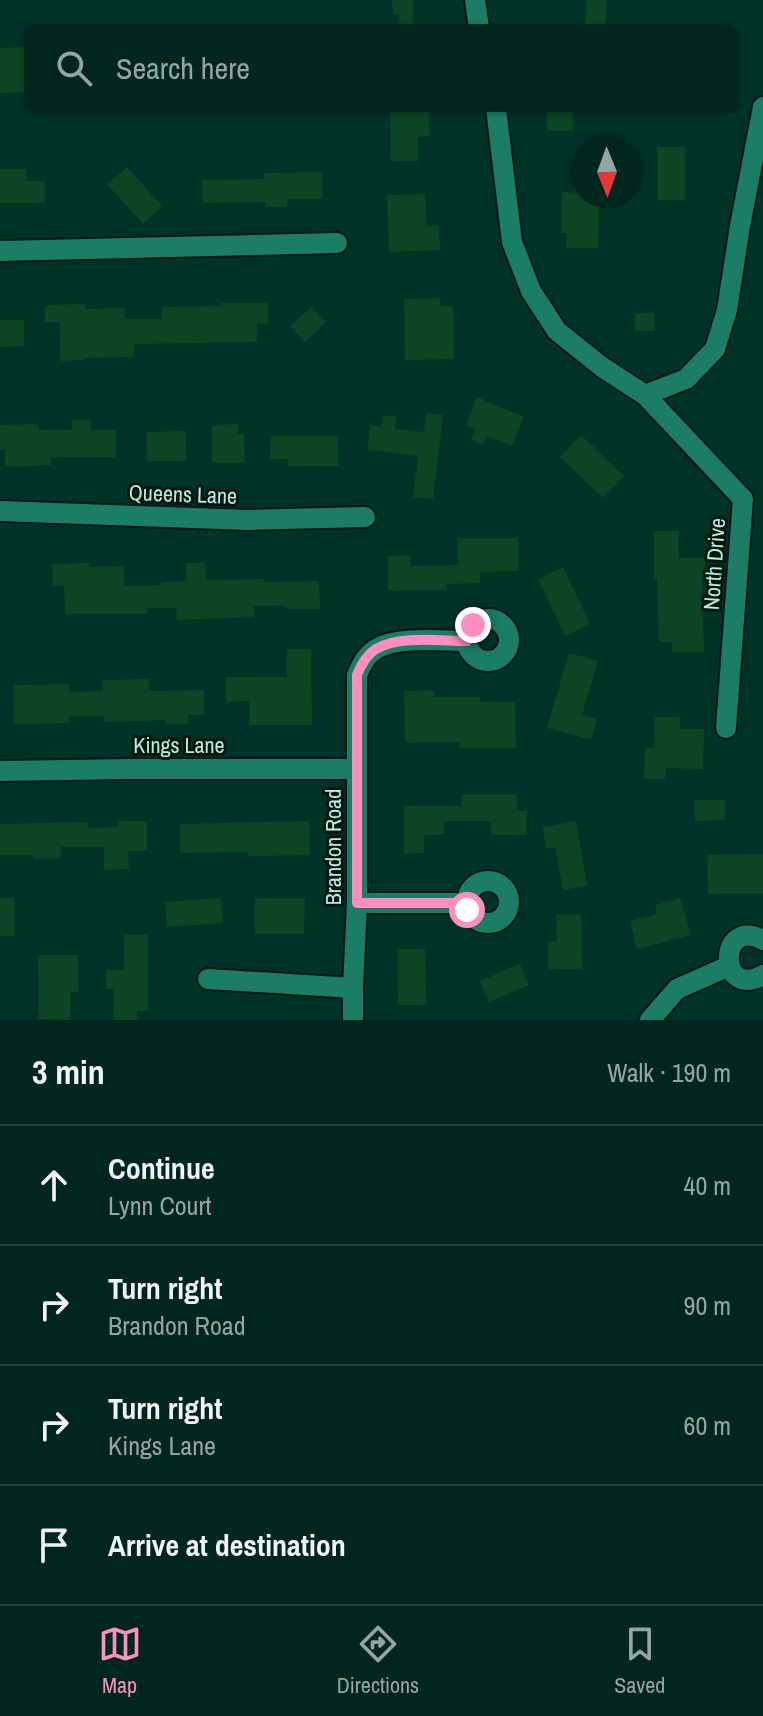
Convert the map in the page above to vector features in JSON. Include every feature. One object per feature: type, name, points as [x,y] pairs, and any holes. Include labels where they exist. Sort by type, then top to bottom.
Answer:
[{"type":"street","points":[[475,0],[478,24]]},
{"type":"street","points":[[645,395],[686,379],[715,349],[727,310],[763,107]]},
{"type":"street","name":"North Drive","points":[[496,112],[512,242],[531,291],[557,331],[602,367],[645,395],[743,499],[726,728]]},
{"type":"street","points":[[0,251],[337,243]]},
{"type":"street","name":"Queens Lane","points":[[0,511],[248,520],[365,517]]},
{"type":"street","name":"Brandon Road","points":[[353,1020],[357,903],[357,675],[364,660],[375,649],[394,642],[467,641]]},
{"type":"street","name":"Kings Lane","points":[[0,771],[357,769]]},
{"type":"street","points":[[357,903],[466,903]]},
{"type":"street","points":[[763,940],[750,936],[737,940],[729,952],[729,966],[733,972],[753,980],[763,975]]},
{"type":"street","points":[[650,1020],[677,989],[729,966]]},
{"type":"street","points":[[208,979],[353,988]]},
{"type":"building","points":[[392,0],[413,0],[413,24],[400,24],[399,14],[393,14]]},
{"type":"building","points":[[587,0],[607,0],[605,24],[585,24]]},
{"type":"building","points":[[24,47],[24,92],[0,93],[0,48]]},
{"type":"building","points":[[390,112],[429,112],[430,136],[418,137],[418,161],[391,161]]},
{"type":"building","points":[[547,112],[573,112],[573,131],[547,131]]},
{"type":"building","points":[[657,147],[685,147],[685,200],[657,200]]},
{"type":"building","points":[[127,167],[162,206],[143,224],[107,184]]},
{"type":"building","points":[[0,169],[27,169],[26,181],[45,181],[45,203],[0,203]]},
{"type":"building","points":[[322,172],[323,199],[287,199],[287,207],[265,207],[265,202],[203,203],[202,180],[265,179],[264,173]]},
{"type":"building","points":[[562,192],[571,192],[571,208],[599,208],[598,248],[566,248],[567,233],[561,233]]},
{"type":"building","points":[[425,194],[427,226],[439,226],[440,250],[389,252],[387,195]]},
{"type":"building","points":[[440,298],[440,306],[453,306],[454,359],[405,360],[404,299]]},
{"type":"building","points":[[221,303],[268,303],[268,324],[257,323],[257,342],[134,344],[134,357],[60,361],[60,322],[45,322],[45,305],[85,304],[85,309],[125,308],[125,319],[162,319],[162,307],[221,306]]},
{"type":"building","points":[[311,307],[326,322],[305,342],[290,326]]},
{"type":"building","points":[[635,313],[654,313],[655,331],[635,331]]},
{"type":"building","points":[[0,320],[24,320],[24,346],[0,347]]},
{"type":"building","points":[[477,397],[524,417],[512,446],[487,436],[483,445],[471,440],[475,429],[466,425]]},
{"type":"building","points":[[426,413],[443,415],[433,499],[413,497],[418,456],[367,450],[370,425],[382,427],[383,415],[397,417],[395,429],[424,432]]},
{"type":"building","points":[[72,420],[91,420],[91,430],[116,430],[116,457],[51,457],[51,465],[5,467],[5,449],[0,449],[0,425],[38,424],[39,430],[72,430]]},
{"type":"building","points":[[238,424],[238,434],[244,434],[245,463],[212,463],[212,425]]},
{"type":"building","points":[[186,431],[186,461],[147,461],[147,432]]},
{"type":"building","points":[[581,435],[624,476],[603,498],[560,457]]},
{"type":"building","points":[[271,436],[338,436],[338,466],[288,466],[288,459],[270,459]]},
{"type":"building","points":[[654,531],[679,531],[679,558],[705,558],[705,579],[702,579],[704,652],[672,652],[672,642],[659,642]]},
{"type":"building","points":[[457,538],[518,538],[519,571],[480,572],[480,583],[446,584],[447,590],[388,591],[388,556],[410,555],[410,566],[458,565]]},
{"type":"building","points":[[90,563],[90,567],[124,566],[124,586],[186,581],[186,563],[205,563],[206,580],[319,581],[320,609],[254,606],[254,617],[177,620],[176,608],[147,608],[147,614],[65,614],[64,585],[53,586],[52,564]]},
{"type":"building","points":[[563,567],[590,624],[565,636],[538,579]]},
{"type":"building","points":[[287,649],[311,649],[312,725],[249,725],[249,701],[226,702],[226,677],[287,677]]},
{"type":"building","points":[[569,653],[598,661],[582,715],[597,719],[591,740],[547,728]]},
{"type":"building","points":[[149,679],[149,691],[204,690],[204,715],[188,715],[188,724],[165,724],[165,720],[104,722],[104,716],[69,716],[69,723],[14,724],[13,685],[69,684],[70,692],[103,691],[103,680]]},
{"type":"building","points":[[434,690],[434,697],[480,697],[480,702],[515,701],[516,748],[459,748],[459,742],[405,743],[404,691]]},
{"type":"building","points":[[655,717],[680,717],[680,729],[704,729],[703,769],[666,768],[665,779],[644,779],[645,748],[655,748]]},
{"type":"building","points":[[462,794],[517,794],[517,811],[527,811],[527,835],[491,835],[491,821],[444,821],[444,835],[424,835],[424,853],[404,854],[404,806],[462,806]]},
{"type":"building","points":[[695,800],[725,800],[725,820],[695,821]]},
{"type":"building","points":[[118,821],[147,821],[147,851],[128,851],[129,869],[104,870],[104,847],[61,847],[61,858],[0,855],[0,824],[88,822],[88,828],[118,827]]},
{"type":"building","points":[[309,821],[310,855],[180,853],[180,824]]},
{"type":"building","points":[[576,821],[587,886],[563,890],[555,847],[546,849],[543,827]]},
{"type":"building","points":[[763,854],[763,894],[708,894],[707,855]]},
{"type":"building","points":[[0,898],[14,898],[15,936],[0,936]]},
{"type":"building","points":[[221,898],[223,923],[167,927],[165,902]]},
{"type":"building","points":[[255,898],[305,898],[304,934],[255,934]]},
{"type":"building","points":[[680,898],[691,935],[637,949],[630,921],[657,914],[655,905]]},
{"type":"building","points":[[581,914],[582,969],[548,969],[548,942],[557,942],[556,915]]},
{"type":"building","points":[[124,935],[148,935],[148,1011],[137,1011],[137,1020],[114,1020],[114,989],[106,989],[106,970],[124,970]]},
{"type":"building","points":[[397,949],[425,949],[426,1005],[398,1005]]},
{"type":"building","points":[[38,955],[78,955],[78,992],[71,992],[71,1020],[39,1019]]},
{"type":"building","points":[[520,964],[529,985],[489,1002],[480,981]]},
{"type":"route","points":[[467,910],[466,903],[357,903],[357,675],[364,660],[375,649],[394,642],[467,641],[473,625]]}]
